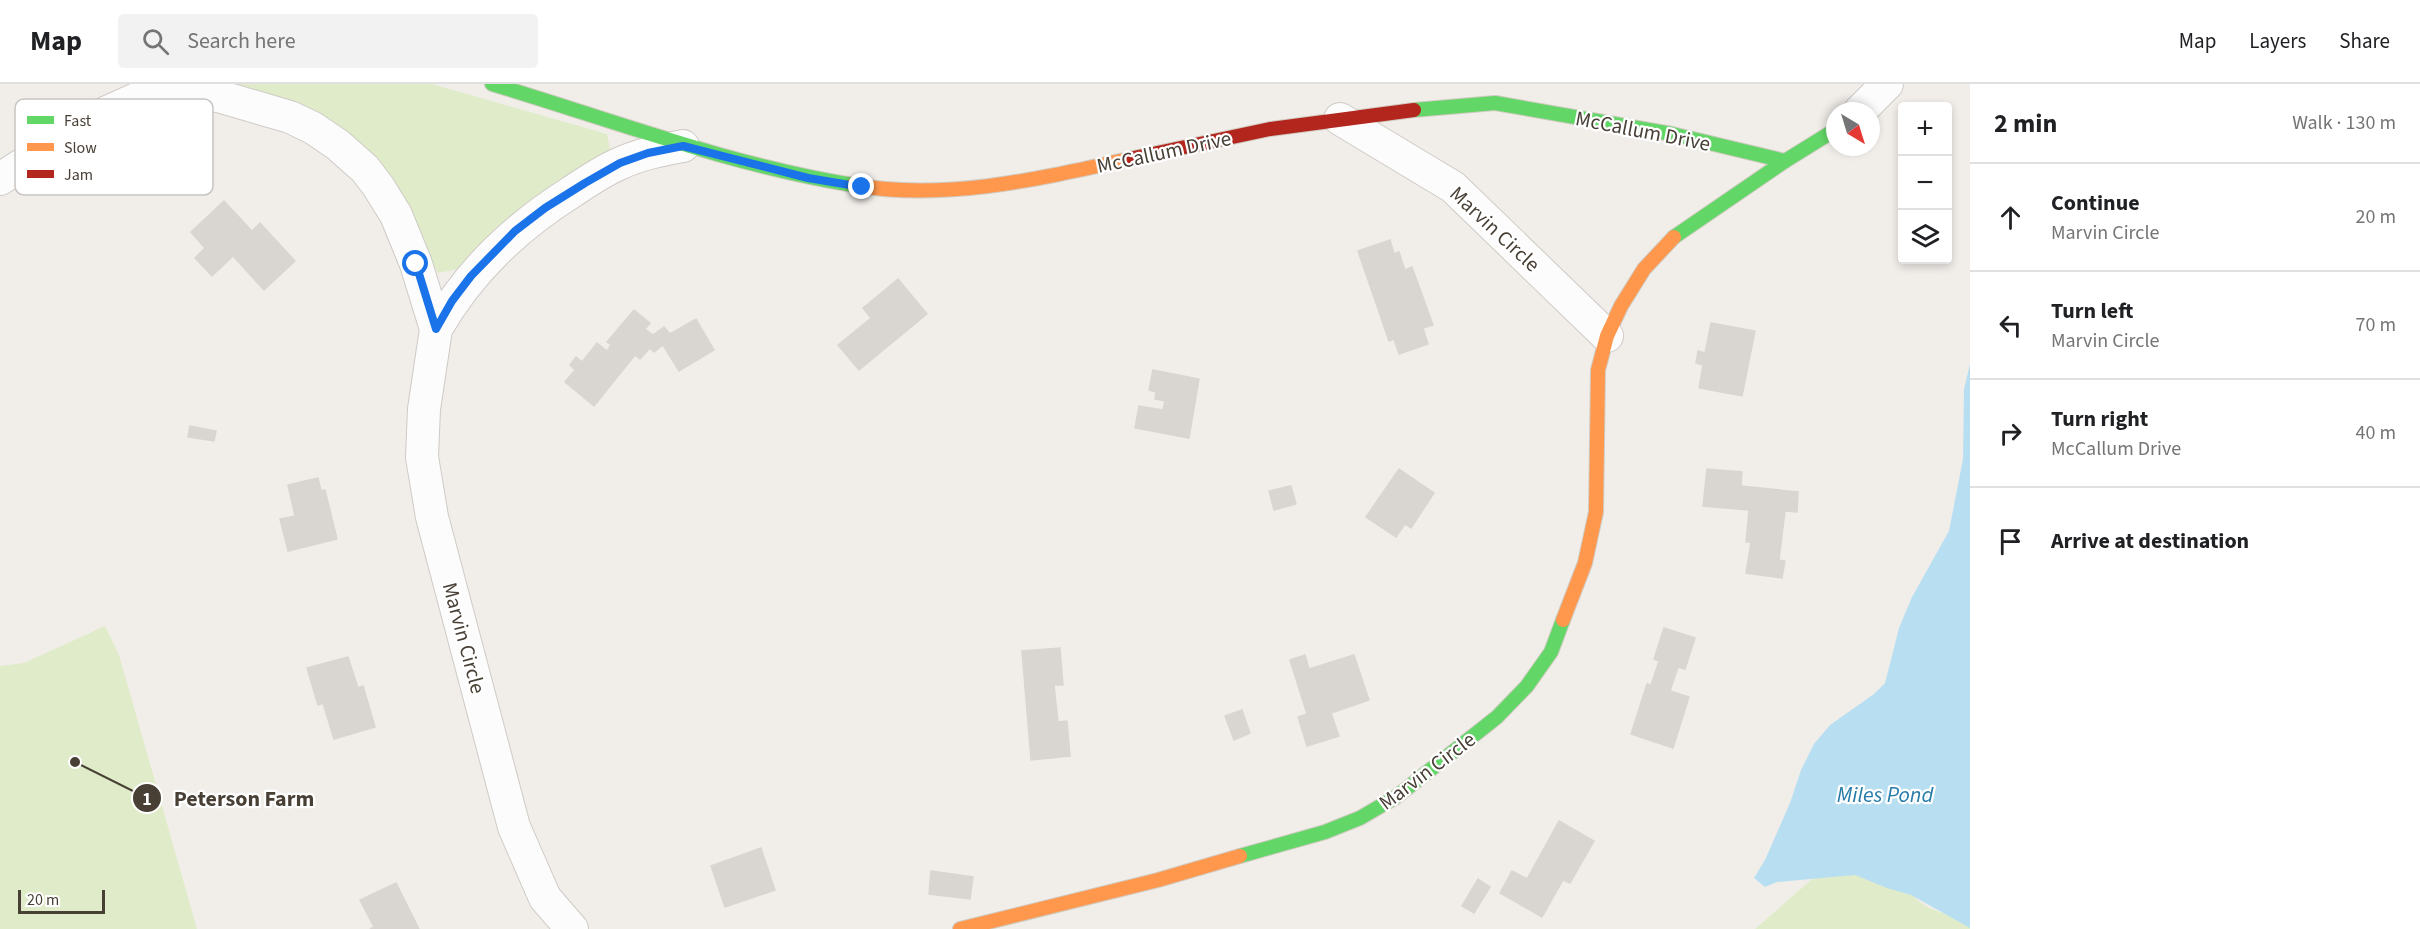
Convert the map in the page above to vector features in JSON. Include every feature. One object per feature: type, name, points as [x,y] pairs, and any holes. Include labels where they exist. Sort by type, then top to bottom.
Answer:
[{"type":"street","name":"McCallum Drive","points":[[492,84],[683,146],[808,178],[862,187],[913,191],[1033,180],[1270,129],[1340,119],[1496,103],[1672,134],[1785,161]]},
{"type":"street","points":[[1869,102],[1887,84]]},
{"type":"street","name":"Marvin Circle","points":[[157,90],[218,96],[251,104],[290,117],[338,145],[365,169],[396,215],[416,264],[436,329]]},
{"type":"street","points":[[137,99],[157,90]]},
{"type":"street","name":"Marvin Circle","points":[[1340,119],[1453,187],[1607,336]]},
{"type":"street","points":[[1785,161],[1826,136]]},
{"type":"street","name":"Marvin Circle","points":[[572,929],[545,898],[514,827],[432,517],[422,457],[424,409],[436,329],[452,301],[493,252],[515,231],[545,208],[620,163],[648,153],[683,146]]},
{"type":"street","name":"Marvin Circle","points":[[960,929],[1158,880],[1325,832],[1360,818],[1396,797],[1497,717],[1527,686],[1551,652],[1585,563],[1596,512],[1598,370],[1607,336],[1621,306],[1644,269],[1673,238],[1785,161]]},
{"type":"street","points":[[0,179],[15,169]]},
{"type":"green space","points":[[223,84],[432,84],[607,134],[611,154],[463,268],[438,273],[404,208]]},
{"type":"green space","points":[[105,626],[119,655],[197,929],[0,929],[0,666],[24,663]]},
{"type":"green space","points":[[1836,858],[1865,875],[1906,888],[1917,900],[1929,908],[1970,923],[1970,929],[1755,929]]},
{"type":"water","name":"Miles Pond","points":[[1970,364],[1970,928],[1911,895],[1855,875],[1777,882],[1765,887],[1754,878],[1765,860],[1790,803],[1801,770],[1814,744],[1830,725],[1874,694],[1885,683],[1899,628],[1912,597],[1949,531],[1963,459],[1964,389]]},
{"type":"building","points":[[224,201],[252,231],[260,223],[295,261],[264,290],[233,256],[212,276],[195,258],[205,248],[191,232]]},
{"type":"building","points":[[1390,240],[1394,254],[1399,252],[1405,270],[1412,267],[1433,325],[1423,328],[1428,344],[1399,354],[1394,339],[1389,341],[1358,251]]},
{"type":"building","points":[[898,279],[927,314],[859,370],[838,345],[871,318],[863,308]]},
{"type":"building","points":[[634,310],[650,323],[645,329],[653,335],[664,327],[670,334],[696,319],[714,350],[679,371],[663,345],[654,352],[650,348],[640,359],[635,355],[594,406],[565,382],[575,370],[570,365],[576,357],[582,362],[597,343],[607,351],[611,345],[607,342]]},
{"type":"building","points":[[1711,323],[1755,331],[1742,396],[1699,388],[1703,365],[1696,363],[1698,351],[1705,353]]},
{"type":"building","points":[[1153,370],[1199,379],[1189,438],[1135,428],[1139,406],[1163,410],[1165,401],[1155,399],[1156,392],[1149,390]]},
{"type":"building","points":[[190,426],[216,431],[214,441],[188,437]]},
{"type":"building","points":[[1399,469],[1434,493],[1411,528],[1405,524],[1396,537],[1366,517]]},
{"type":"building","points":[[1707,469],[1742,472],[1741,486],[1798,492],[1797,512],[1785,511],[1779,560],[1785,561],[1782,578],[1746,573],[1751,542],[1746,542],[1749,510],[1703,506]]},
{"type":"building","points":[[318,478],[321,491],[325,490],[337,539],[288,551],[280,519],[295,516],[288,485]]},
{"type":"building","points":[[1291,486],[1296,504],[1274,510],[1269,491]]},
{"type":"building","points":[[1664,628],[1695,638],[1685,669],[1678,667],[1670,691],[1689,697],[1673,748],[1631,734],[1647,684],[1651,685],[1659,661],[1654,659]]},
{"type":"building","points":[[1060,648],[1063,685],[1054,685],[1058,722],[1067,721],[1070,756],[1031,760],[1022,651]]},
{"type":"building","points":[[1305,655],[1309,669],[1354,655],[1369,700],[1331,713],[1339,736],[1307,746],[1298,717],[1307,714],[1290,660]]},
{"type":"building","points":[[348,657],[358,688],[363,686],[375,727],[334,739],[323,703],[318,705],[307,668]]},
{"type":"building","points":[[1242,710],[1250,733],[1234,740],[1225,716]]},
{"type":"building","points":[[1559,821],[1594,841],[1570,883],[1563,880],[1542,917],[1500,893],[1512,871],[1527,879]]},
{"type":"building","points":[[761,848],[775,890],[725,907],[711,866]]},
{"type":"building","points":[[931,871],[973,877],[970,899],[929,894]]},
{"type":"building","points":[[1478,879],[1490,887],[1474,913],[1462,906]]},
{"type":"building","points":[[396,883],[419,929],[370,929],[374,927],[360,900]]},
{"type":"traffic: fast","points":[[492,84],[716,154],[853,185]]},
{"type":"traffic: fast","points":[[1414,110],[1495,103],[1672,134],[1785,161],[1826,136]]},
{"type":"traffic: fast","points":[[1674,237],[1785,161]]},
{"type":"traffic: fast","points":[[1240,856],[1325,832],[1360,818],[1396,797],[1497,717],[1527,686],[1551,652],[1563,620]]},
{"type":"traffic: slow","points":[[853,185],[888,189],[957,189],[1027,180],[1129,159]]},
{"type":"traffic: slow","points":[[1563,620],[1585,563],[1596,512],[1598,370],[1607,336],[1621,306],[1644,269],[1674,237]]},
{"type":"traffic: slow","points":[[960,929],[1158,880],[1240,856]]},
{"type":"traffic: jam","points":[[1129,159],[1270,129],[1414,110]]},
{"type":"place","name":"Peterson Farm","points":[[75,762]]},
{"type":"route","points":[[416,264],[436,329],[452,301],[471,276],[515,231],[545,208],[620,163],[648,153],[683,146],[808,178],[862,187]]}]
